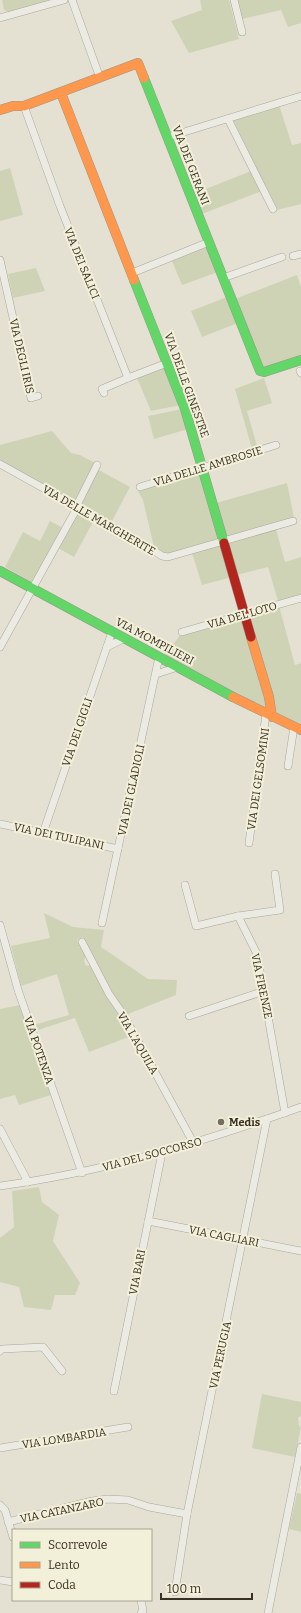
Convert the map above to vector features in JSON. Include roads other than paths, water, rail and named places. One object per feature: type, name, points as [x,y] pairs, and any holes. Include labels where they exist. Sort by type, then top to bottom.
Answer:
[{"type":"street","points":[[0,18],[64,0]]},
{"type":"street","points":[[72,0],[100,78]]},
{"type":"street","points":[[234,0],[242,32]]},
{"type":"street","name":"VIA DEI GERANI","points":[[0,110],[13,106],[24,106],[138,63],[260,371],[264,372],[301,360]]},
{"type":"street","name":"VIA DELLE GINESTRE","points":[[61,93],[185,409],[270,697],[269,715]]},
{"type":"street","points":[[168,137],[301,96]]},
{"type":"street","name":"VIA DEI SALICI","points":[[24,106],[60,206],[128,378]]},
{"type":"street","points":[[228,119],[273,209]]},
{"type":"street","points":[[132,273],[209,242]]},
{"type":"street","points":[[293,256],[301,254]]},
{"type":"street","points":[[223,278],[282,257]]},
{"type":"street","name":"VIA DEGLI IRIS","points":[[0,260],[31,398],[38,396]]},
{"type":"street","points":[[104,393],[102,389],[167,363]]},
{"type":"street","name":"VIA DELLE AMBROSIE","points":[[140,486],[276,445]]},
{"type":"street","name":"VIA DELLE MARGHERITE","points":[[0,464],[147,546],[162,556],[168,557],[293,521]]},
{"type":"street","points":[[0,647],[77,507],[97,465]]},
{"type":"street","name":"VIA MOMPILIERI","points":[[0,571],[178,667],[269,715],[297,728]]},
{"type":"street","name":"VIA DEL LOTO","points":[[182,632],[301,598]]},
{"type":"street","name":"VIA DEI GIGLI","points":[[42,833],[112,632]]},
{"type":"street","points":[[107,647],[125,638]]},
{"type":"street","name":"VIA DEI GLADIOLI","points":[[102,922],[160,657]]},
{"type":"street","points":[[156,674],[178,667]]},
{"type":"street","name":"VIA DEI GELSOMINI","points":[[249,843],[269,715]]},
{"type":"street","points":[[288,766],[297,728]]},
{"type":"street","name":"VIA DEI TULIPANI","points":[[0,824],[118,849]]},
{"type":"street","points":[[185,885],[196,926],[238,916],[280,910],[275,874]]},
{"type":"street","name":"VIA FIRENZE","points":[[238,916],[257,954],[285,1113]]},
{"type":"street","name":"VIA POTENZA","points":[[0,925],[18,990],[82,1173]]},
{"type":"street","name":"VIA L'AQUILA","points":[[82,942],[109,994],[125,1017],[194,1144]]},
{"type":"street","points":[[189,1016],[264,991]]},
{"type":"street","name":"VIA DEL SOCCORSO","points":[[0,1186],[82,1173],[194,1144],[301,1107]]},
{"type":"street","name":"VIA PERUGIA","points":[[175,1592],[187,1514],[244,1240],[267,1119]]},
{"type":"street","points":[[0,1129],[28,1182]]},
{"type":"street","name":"VIA BARI","points":[[114,1391],[161,1158],[160,1152]]},
{"type":"street","name":"VIA CAGLIARI","points":[[148,1221],[301,1251]]},
{"type":"street","points":[[0,1351],[2,1349],[42,1347],[62,1371]]},
{"type":"street","name":"VIA LOMBARDIA","points":[[0,1448],[128,1427]]},
{"type":"street","points":[[268,1613],[301,1447]]},
{"type":"street","name":"VIA CATANZARO","points":[[8,1522],[92,1501],[108,1499],[128,1500],[149,1507],[187,1514]]},
{"type":"street","points":[[0,1505],[5,1510],[12,1534]]},
{"type":"street","points":[[0,1580],[12,1582]]},
{"type":"street","points":[[141,1613],[143,1611],[142,1601]]},
{"type":"place","name":"Medis","points":[[221,1122]]}]
